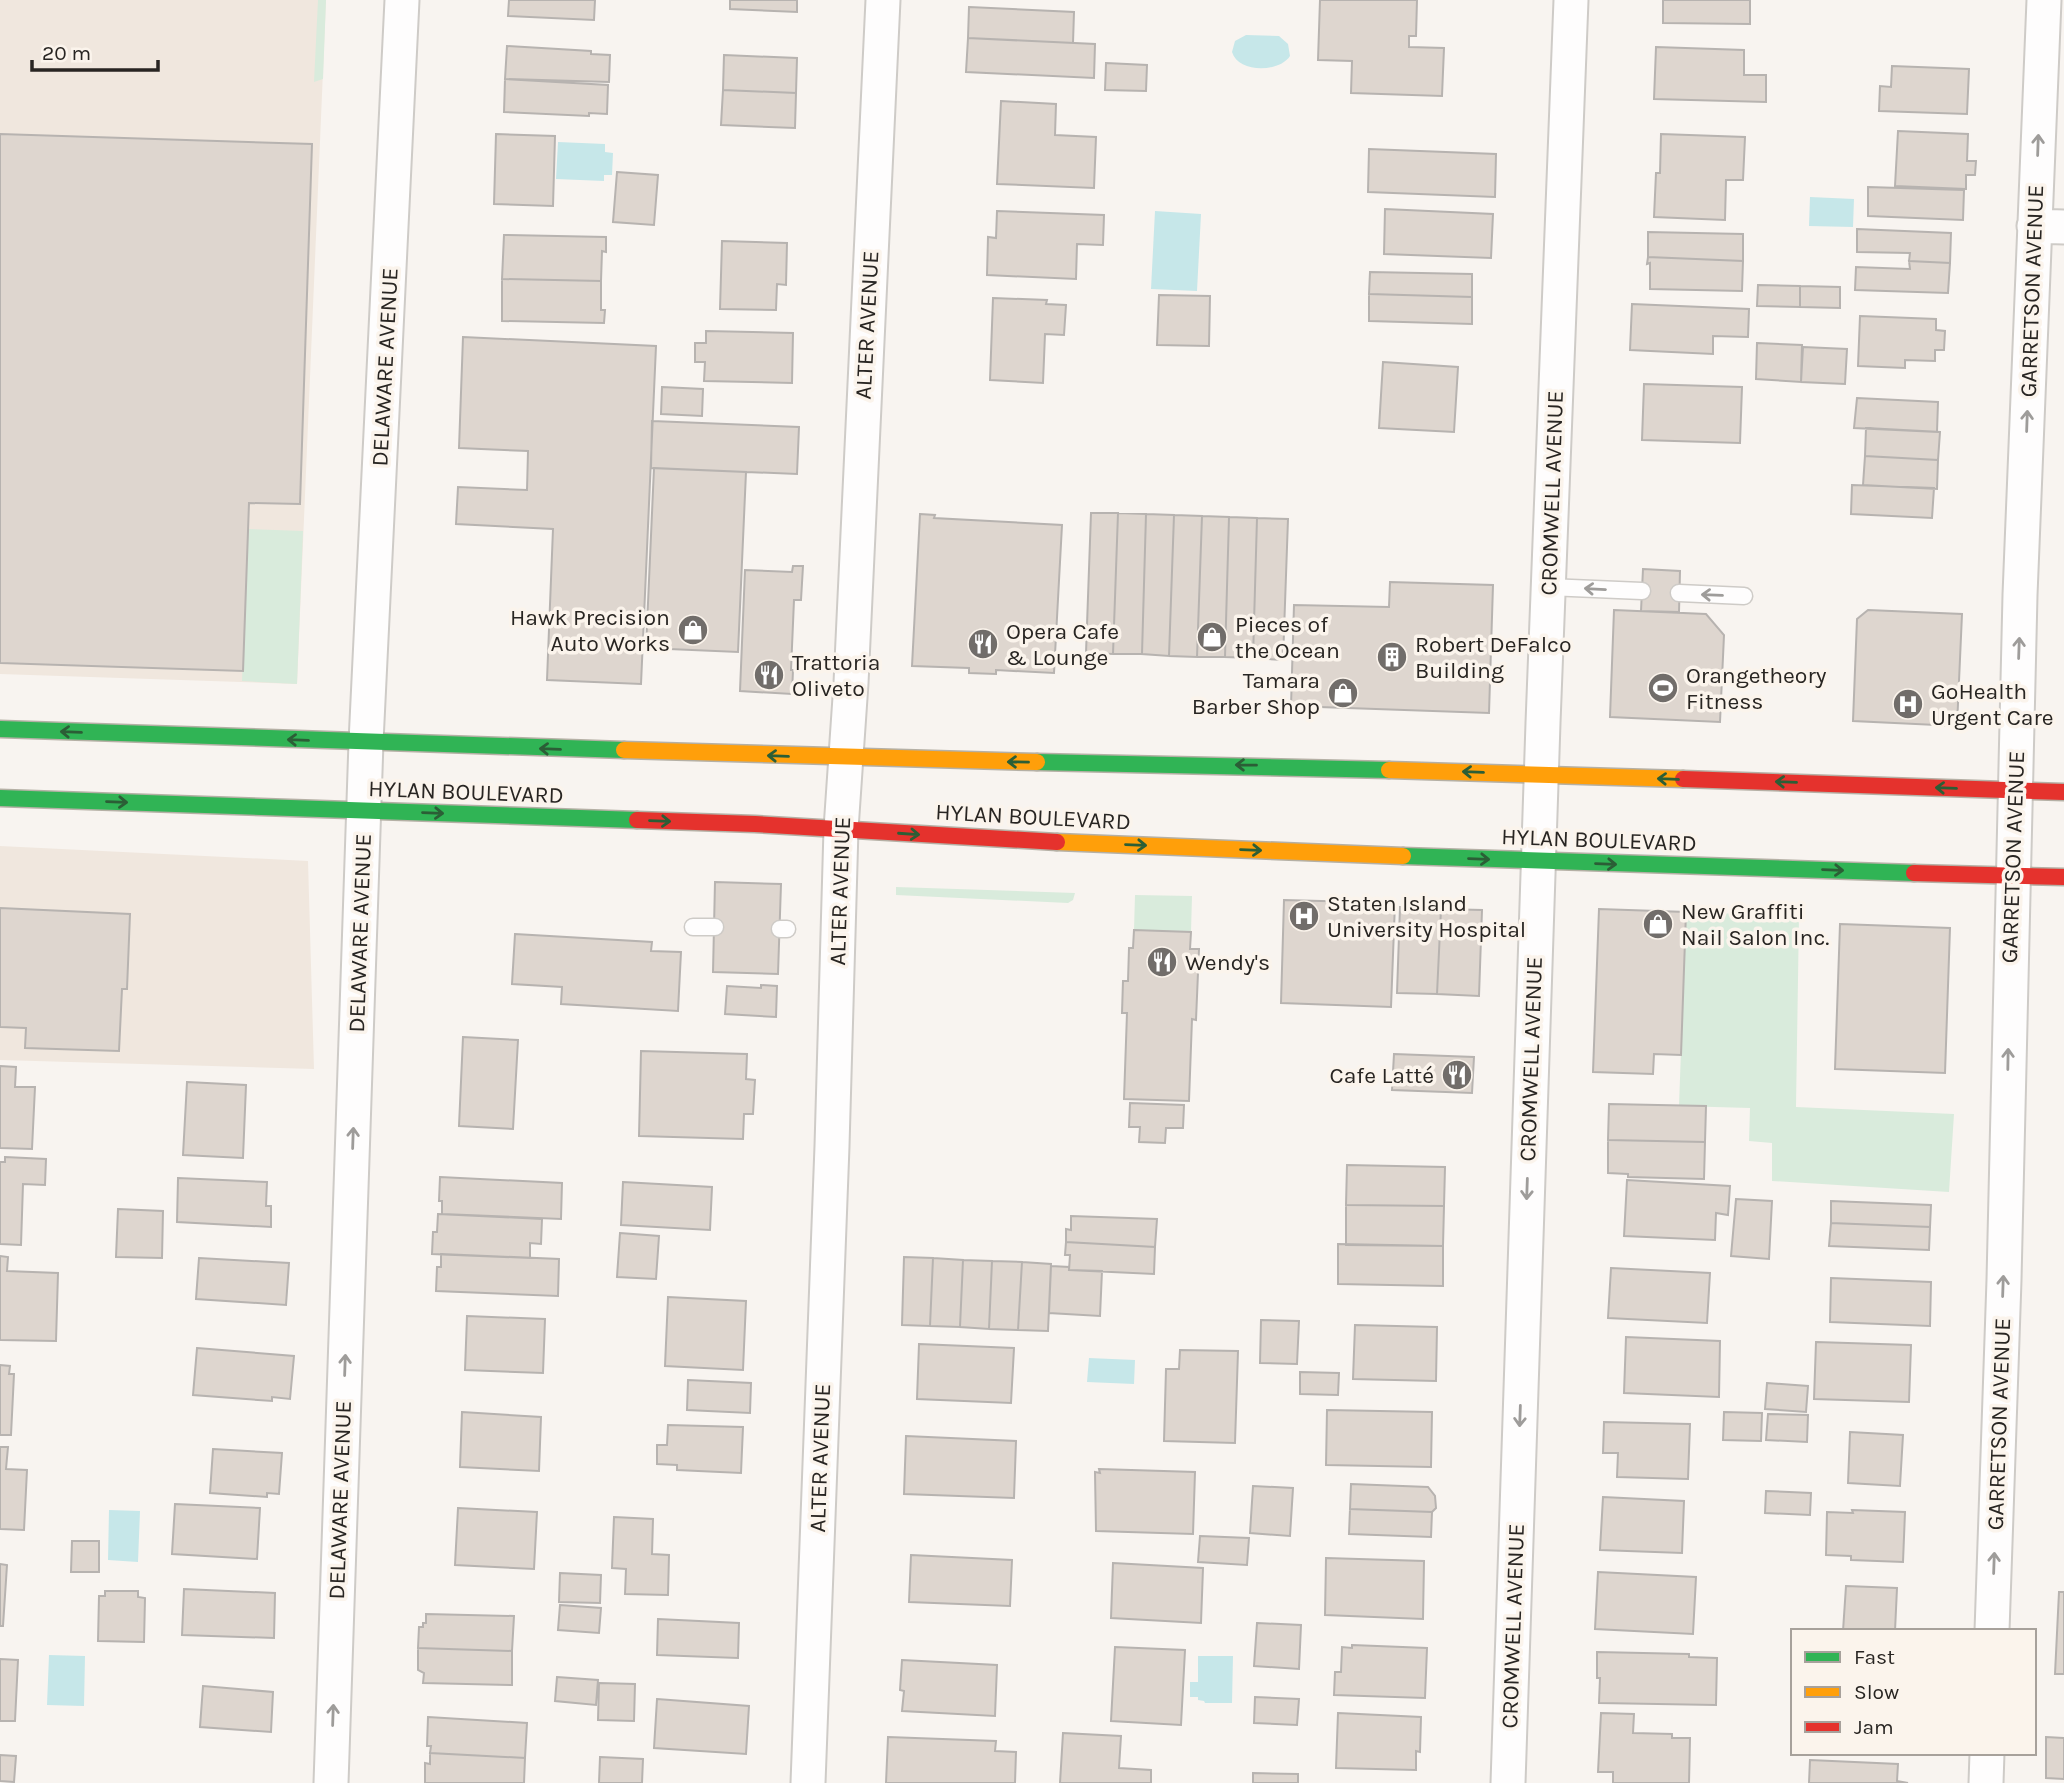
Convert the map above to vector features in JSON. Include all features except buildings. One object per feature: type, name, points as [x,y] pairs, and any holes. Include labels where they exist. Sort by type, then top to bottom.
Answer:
[{"type":"main road","name":"HYLAN BOULEVARD","points":[[0,729],[846,758],[1279,766],[2064,792]]},
{"type":"main road","name":"HYLAN BOULEVARD","points":[[0,798],[841,829],[1007,839],[1538,862],[2064,877]]},
{"type":"street","name":"DELAWARE AVENUE","points":[[331,1783],[366,742],[402,0]]},
{"type":"street","name":"ALTER AVENUE","points":[[808,1783],[841,829],[851,683],[884,0]]},
{"type":"street","name":"CROMWELL AVENUE","points":[[1508,1783],[1541,775],[1571,0]]},
{"type":"street","name":"GARRETSON AVENUE","points":[[1992,1629],[2003,1293],[2014,790],[2049,227],[2044,0]]},
{"type":"street","points":[[1986,1783],[1987,1755]]},
{"type":"lane","points":[[1548,587],[1642,592]]},
{"type":"lane","points":[[1679,593],[1744,596]]},
{"type":"lane","points":[[693,927],[715,927]]},
{"type":"shaded area","points":[[0,0],[326,0],[297,684],[0,674]]},
{"type":"shaded area","points":[[0,846],[308,861],[314,1069],[0,1060]]},
{"type":"green space","points":[[318,0],[326,0],[323,79],[314,82]]},
{"type":"green space","points":[[248,529],[303,531],[297,684],[242,681]]},
{"type":"green space","points":[[896,887],[1075,893],[1073,900],[1068,903],[896,895]]},
{"type":"green space","points":[[1135,895],[1192,896],[1191,932],[1134,930]]},
{"type":"green space","points":[[1686,912],[1799,916],[1796,1107],[1954,1114],[1949,1192],[1772,1181],[1772,1143],[1749,1141],[1750,1108],[1679,1106]]},
{"type":"water","points":[[1246,35],[1279,36],[1288,44],[1290,56],[1285,62],[1268,68],[1242,64],[1232,52],[1235,41]]},
{"type":"water","points":[[558,142],[605,144],[605,152],[613,153],[612,175],[604,175],[604,181],[556,179]]},
{"type":"water","points":[[1810,197],[1854,199],[1853,227],[1809,226]]},
{"type":"water","points":[[1155,211],[1201,214],[1197,291],[1151,289]]},
{"type":"water","points":[[1089,1358],[1135,1360],[1134,1384],[1087,1382]]},
{"type":"water","points":[[109,1510],[140,1511],[138,1562],[108,1560]]},
{"type":"water","points":[[49,1655],[85,1656],[84,1706],[47,1705]]},
{"type":"water","points":[[1198,1656],[1233,1656],[1232,1703],[1205,1703],[1198,1700],[1198,1697],[1190,1697],[1190,1682],[1198,1682]]},
{"type":"traffic: fast","points":[[0,729],[624,750]]},
{"type":"traffic: fast","points":[[1037,762],[1389,770]]},
{"type":"traffic: fast","points":[[0,798],[637,820]]},
{"type":"traffic: fast","points":[[1403,856],[1914,873]]},
{"type":"traffic: slow","points":[[624,750],[1037,762]]},
{"type":"traffic: slow","points":[[1389,770],[1683,779]]},
{"type":"traffic: slow","points":[[1057,842],[1403,856]]},
{"type":"traffic: jam","points":[[1683,779],[2064,792]]},
{"type":"traffic: jam","points":[[637,820],[755,824],[1057,842]]},
{"type":"traffic: jam","points":[[1914,873],[2064,877]]},
{"type":"place","name":"Hawk Precision Auto Works","points":[[693,630]]},
{"type":"place","name":"Pieces of the Ocean","points":[[1212,637]]},
{"type":"place","name":"Opera Cafe & Lounge","points":[[983,644]]},
{"type":"place","name":"Robert DeFalco Building","points":[[1392,657]]},
{"type":"place","name":"Trattoria Oliveto","points":[[769,675]]},
{"type":"place","name":"Orangetheory Fitness","points":[[1663,688]]},
{"type":"place","name":"Tamara Barber Shop","points":[[1343,693]]},
{"type":"place","name":"GoHealth Urgent Care","points":[[1908,704]]},
{"type":"place","name":"Staten Island University Hospital","points":[[1304,916]]},
{"type":"place","name":"New Graffiti Nail Salon Inc.","points":[[1658,924]]},
{"type":"place","name":"Wendy's","points":[[1162,962]]},
{"type":"place","name":"Cafe Latté","points":[[1457,1075]]}]
